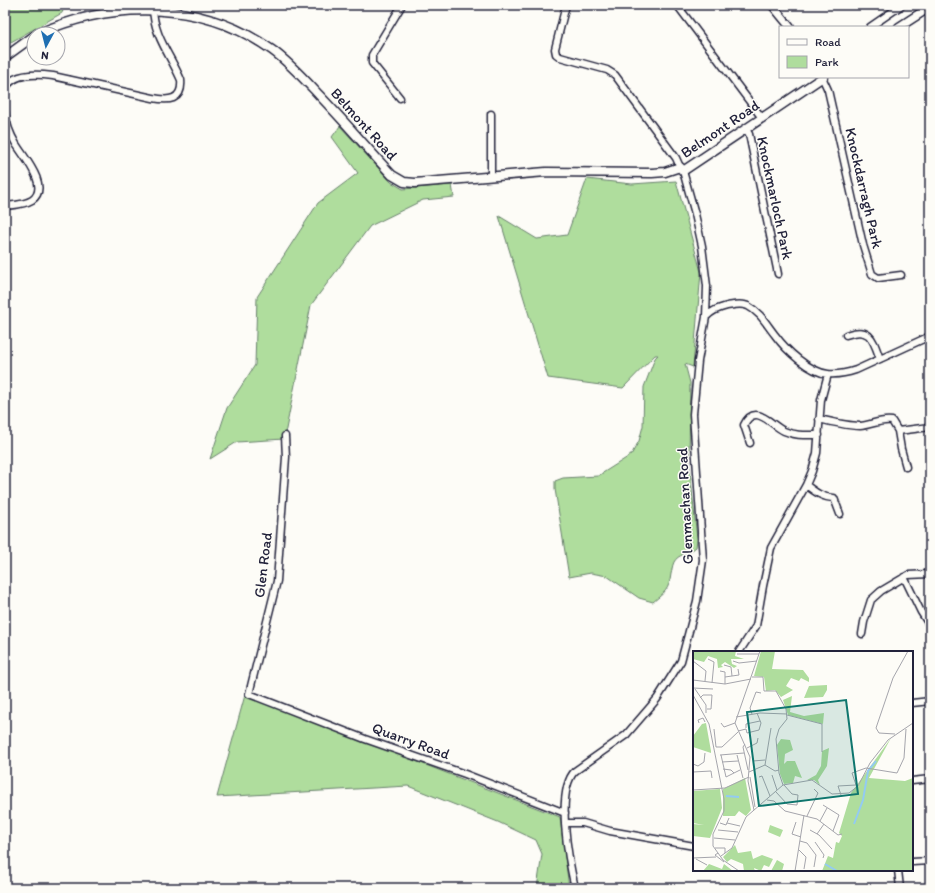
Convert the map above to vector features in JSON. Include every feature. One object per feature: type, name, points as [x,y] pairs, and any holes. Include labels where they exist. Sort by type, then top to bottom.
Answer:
[{"type":"main road","name":"Belmont Road","points":[[55,26],[70,19],[97,11],[119,8],[153,7],[180,10],[204,15],[230,24],[256,38],[274,51],[307,82],[392,175],[398,180],[415,183],[546,172],[652,173],[682,169],[822,78]]},
{"type":"main road","points":[[901,26],[930,7]]},
{"type":"main road","points":[[5,57],[26,42]]},
{"type":"street","points":[[400,98],[372,63],[372,55],[402,5]]},
{"type":"street","name":"Glenmachan Road","points":[[566,5],[555,49],[556,54],[560,58],[607,70],[615,75],[676,158],[682,169],[695,214],[702,246],[707,286],[706,317],[698,361],[693,414],[703,560],[697,601],[681,661],[657,699],[626,735],[571,775],[566,791],[565,813],[567,843],[575,888]]},
{"type":"street","points":[[677,5],[762,118]]},
{"type":"street","points":[[772,5],[789,26]]},
{"type":"street","points":[[871,26],[902,5]]},
{"type":"street","points":[[5,90],[12,80],[20,77],[40,74],[164,100],[176,97],[182,86],[181,80],[158,33],[154,20],[153,7]]},
{"type":"street","name":"Knockdarragh Park","points":[[823,78],[828,90],[863,244],[872,274],[878,278],[901,275]]},
{"type":"street","points":[[5,112],[10,132],[16,144],[32,167],[38,184],[38,191],[32,200],[26,203],[5,206]]},
{"type":"street","points":[[491,114],[491,176]]},
{"type":"street","name":"Knockmarloch Park","points":[[746,128],[749,134],[778,274]]},
{"type":"street","points":[[706,317],[712,310],[737,304],[747,306],[759,314],[781,343],[794,356],[804,363],[828,374],[843,374],[856,370],[930,336]]},
{"type":"street","points":[[846,335],[854,332],[863,332],[869,335],[873,340],[880,359]]},
{"type":"street","points":[[740,651],[756,626],[771,548],[806,485],[817,453],[821,400],[828,374]]},
{"type":"street","points":[[750,443],[744,425],[747,419],[753,415],[764,417],[784,431],[802,435],[819,435]]},
{"type":"street","points":[[819,419],[858,426],[872,425],[885,420],[892,421],[898,431],[906,466]]},
{"type":"street","points":[[898,431],[930,427]]},
{"type":"street","name":"Glen Road","points":[[249,694],[277,581],[286,458],[286,436]]},
{"type":"street","points":[[806,485],[819,495],[827,498],[834,498],[840,514]]},
{"type":"street","points":[[862,634],[871,600],[881,591],[908,575],[930,574]]},
{"type":"street","points":[[904,577],[921,612],[930,626]]},
{"type":"street","name":"Quarry Road","points":[[249,694],[365,739],[465,774],[565,813]]},
{"type":"street","points":[[913,703],[930,701]]},
{"type":"street","points":[[913,781],[930,779]]},
{"type":"street","points":[[566,824],[583,823],[610,831],[693,846]]},
{"type":"street","points":[[913,862],[930,861]]},
{"type":"street","points":[[898,871],[900,888]]},
{"type":"green space","points":[[5,5],[65,5],[62,13],[39,26],[26,26],[26,33],[11,42],[5,48]]},
{"type":"green space","points":[[340,126],[391,182],[403,189],[452,185],[454,197],[423,200],[370,226],[311,305],[284,439],[237,442],[210,459],[227,408],[255,365],[257,297],[318,203],[358,173],[332,137]]},
{"type":"green space","points":[[587,179],[632,184],[676,181],[701,272],[693,367],[685,364],[690,383],[689,461],[697,539],[696,547],[676,559],[673,565],[668,587],[653,602],[639,598],[607,576],[591,573],[569,577],[555,481],[563,478],[598,476],[631,455],[639,441],[643,426],[644,387],[655,358],[658,355],[655,355],[623,388],[548,378],[499,216],[537,239],[567,235]]},
{"type":"green space","points":[[245,695],[560,817],[569,888],[537,888],[542,854],[536,840],[498,822],[408,786],[217,797]]}]
